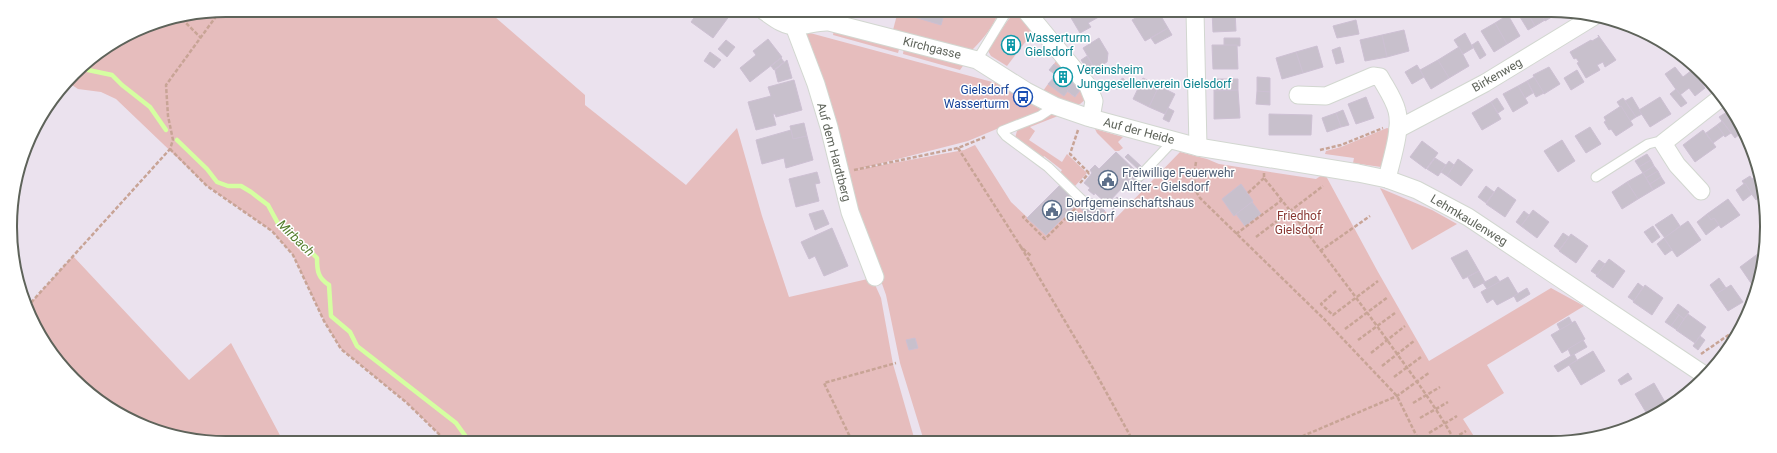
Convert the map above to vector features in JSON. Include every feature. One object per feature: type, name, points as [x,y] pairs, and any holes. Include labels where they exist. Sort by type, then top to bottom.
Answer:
[{"type":"street","points":[[773,17],[784,24],[794,26]]},
{"type":"street","name":"Auf der Heide","points":[[1031,17],[1088,86],[1094,101],[1087,117],[1198,147]]},
{"type":"street","points":[[1195,17],[1198,147]]},
{"type":"street","name":"Birkenweg","points":[[1398,126],[1485,83],[1587,20]]},
{"type":"street","name":"Kirchgasse","points":[[794,26],[818,22],[829,22],[978,60],[1026,91],[1055,106],[1087,117]]},
{"type":"street","name":"Auf dem Hardtberg","points":[[794,26],[816,84],[850,212],[875,277]]},
{"type":"street","points":[[1298,95],[1326,96],[1373,76],[1380,77],[1396,105],[1398,126],[1387,179]]},
{"type":"street","points":[[1701,191],[1677,165],[1663,143],[1718,100]]},
{"type":"street","name":"Lehmkaulenweg","points":[[1198,147],[1358,173],[1387,179],[1423,193],[1468,217],[1701,373]]},
{"type":"lane","points":[[978,60],[1003,17]]},
{"type":"lane","points":[[1055,106],[1040,116],[1002,131],[1006,136],[1048,167],[1085,202]]},
{"type":"lane","points":[[1140,176],[1173,141]]},
{"type":"lane","points":[[1596,177],[1648,144],[1656,142],[1663,143]]},
{"type":"path","points":[[31,302],[170,149],[173,140],[168,116],[166,85],[216,17]]},
{"type":"path","points":[[184,21],[201,38]]},
{"type":"path","points":[[1087,117],[1070,154],[1090,174]]},
{"type":"path","points":[[1319,151],[1398,126]]},
{"type":"path","points":[[840,173],[958,148],[985,137]]},
{"type":"path","points":[[1198,147],[1194,179],[1196,193],[1325,320],[1398,396],[1417,436]]},
{"type":"path","points":[[958,148],[1021,247],[1094,370],[1130,436]]},
{"type":"path","points":[[170,149],[207,186],[272,231],[293,255],[324,321],[341,349],[407,403],[441,436]]},
{"type":"path","points":[[1248,193],[1264,178],[1266,158]]},
{"type":"path","points":[[1264,178],[1418,381],[1453,436]]},
{"type":"path","points":[[1256,237],[1324,186]]},
{"type":"path","points":[[1236,234],[1282,200]]},
{"type":"path","points":[[1025,216],[1023,217],[1045,239],[1085,202]]},
{"type":"path","points":[[1320,251],[1370,216]]},
{"type":"path","points":[[1021,247],[1031,256]]},
{"type":"path","points":[[1336,291],[1321,304],[1333,315],[1378,281]]},
{"type":"path","points":[[1345,329],[1388,297]]},
{"type":"path","points":[[1358,340],[1395,313]]},
{"type":"path","points":[[1371,353],[1405,326]]},
{"type":"path","points":[[1687,363],[1731,333]]},
{"type":"path","points":[[1382,366],[1414,341]]},
{"type":"path","points":[[1394,377],[1421,357]]},
{"type":"path","points":[[850,436],[824,383],[896,363]]},
{"type":"path","points":[[1303,436],[1398,396],[1430,372]]},
{"type":"path","points":[[1413,403],[1440,387]]},
{"type":"path","points":[[1420,418],[1448,402]]},
{"type":"path","points":[[1429,433],[1457,416]]},
{"type":"path","points":[[1460,436],[1466,431]]},
{"type":"green space","points":[[213,17],[495,17],[585,95],[585,105],[686,185],[737,128],[762,216],[789,297],[872,278],[881,298],[893,364],[914,436],[441,436],[407,403],[341,349],[324,321],[293,255],[272,231],[207,186],[116,99],[101,92],[78,89],[72,85],[88,69],[110,52],[146,33],[186,21]]},
{"type":"green space","points":[[896,17],[996,17],[988,32],[972,50],[893,30]]},
{"type":"green space","points":[[1020,17],[1033,32],[1007,66],[991,56],[988,51],[1010,18]]},
{"type":"green space","points":[[834,30],[900,46],[898,53],[833,35]]},
{"type":"green space","name":"Friedhof Gielsdorf","points":[[810,33],[996,83],[1042,110],[968,141],[855,170],[964,150],[975,145],[1011,202],[1046,235],[1078,203],[1082,208],[1105,211],[1114,220],[1180,152],[1207,159],[1219,164],[1316,179],[1322,175],[1326,176],[1378,272],[1429,361],[1551,288],[1584,306],[1487,365],[1504,393],[1463,419],[1474,436],[922,436],[900,363],[886,295],[856,210],[805,34]]},
{"type":"green space","points":[[904,47],[965,63],[960,70],[903,54]]},
{"type":"green space","points":[[1058,58],[1082,85],[1086,99],[1080,104],[1072,105],[1043,91],[1048,84],[1067,91],[1075,97],[1081,89],[1073,83],[1075,80],[1054,64]]},
{"type":"green space","points":[[1052,114],[1058,116],[1030,127],[1035,131],[1029,140],[1062,162],[1067,154],[1087,173],[1075,186],[1060,173],[1062,170],[1044,156],[1042,159],[1015,138],[1017,131],[1020,128]]},
{"type":"green space","points":[[1387,128],[1391,129],[1381,167],[1353,163],[1354,158],[1325,154],[1326,151],[1341,147]]},
{"type":"green space","points":[[1095,129],[1123,137],[1118,142],[1123,148],[1119,151],[1115,151],[1097,133]]},
{"type":"green space","points":[[1380,188],[1432,210],[1457,224],[1412,250]]},
{"type":"green space","points":[[73,256],[189,380],[231,343],[280,436],[213,436],[186,432],[159,425],[122,408],[99,393],[69,365],[52,343],[31,302]]},
{"type":"building","points":[[695,17],[729,17],[713,38],[691,22]]},
{"type":"building","points":[[914,17],[943,17],[941,25]]},
{"type":"building","points":[[1071,17],[1099,17],[1088,23],[1091,27],[1080,33]]},
{"type":"building","points":[[1137,17],[1162,17],[1168,28],[1145,41],[1132,20]]},
{"type":"building","points":[[1212,17],[1235,17],[1236,31],[1213,32]]},
{"type":"building","points":[[1505,17],[1509,17],[1520,36],[1507,44],[1495,23]]},
{"type":"building","points":[[1520,17],[1530,17],[1535,26],[1528,30]]},
{"type":"building","points":[[1530,17],[1543,17],[1545,20],[1535,26]]},
{"type":"building","points":[[1543,17],[1552,17],[1545,21]]},
{"type":"building","points":[[1356,20],[1359,34],[1337,38],[1333,26]]},
{"type":"building","points":[[1495,23],[1507,44],[1494,52],[1481,31]]},
{"type":"building","points":[[1168,28],[1172,35],[1155,44],[1151,38]]},
{"type":"building","points":[[1404,30],[1409,51],[1387,57],[1382,35]]},
{"type":"building","points":[[1465,33],[1473,48],[1463,54],[1454,40]]},
{"type":"building","name":"Wasserturm Gielsdorf","points":[[1011,35],[1018,38],[1021,45],[1018,52],[1011,55],[1004,52],[1001,45],[1004,38]]},
{"type":"building","points":[[1382,35],[1387,57],[1365,61],[1360,40]]},
{"type":"building","points":[[1598,35],[1616,60],[1605,67],[1603,62],[1597,65],[1600,70],[1586,78],[1577,63],[1579,62],[1576,58],[1574,59],[1570,52],[1599,37]]},
{"type":"building","points":[[1099,38],[1108,53],[1107,62],[1095,69],[1083,48]]},
{"type":"building","points":[[1224,38],[1240,38],[1240,46],[1224,45]]},
{"type":"building","points":[[768,39],[782,57],[750,82],[740,68],[756,55],[753,51]]},
{"type":"building","points":[[726,40],[735,47],[727,57],[718,49]]},
{"type":"building","points":[[1478,41],[1486,55],[1480,59],[1472,45]]},
{"type":"building","points":[[1212,45],[1237,45],[1238,69],[1213,69]]},
{"type":"building","points":[[1317,46],[1323,67],[1303,73],[1296,52]]},
{"type":"building","points":[[1340,47],[1344,62],[1336,64],[1332,50]]},
{"type":"building","points":[[1459,47],[1469,66],[1449,78],[1438,60]]},
{"type":"building","points":[[710,52],[721,60],[714,68],[704,61]]},
{"type":"building","points":[[1296,52],[1303,73],[1282,79],[1276,58]]},
{"type":"building","points":[[1087,56],[1096,71],[1091,75],[1081,60]]},
{"type":"building","points":[[781,58],[784,62],[774,70],[771,66]]},
{"type":"building","points":[[787,60],[792,78],[778,82],[775,70]]},
{"type":"building","points":[[1438,60],[1449,78],[1431,89],[1420,70]]},
{"type":"building","name":"Vereinsheim Junggesellenverein Gielsdorf","points":[[1054,64],[1076,80],[1064,96],[1048,84],[1056,75],[1049,70]]},
{"type":"building","points":[[1417,65],[1424,77],[1412,84],[1405,72]]},
{"type":"building","points":[[1549,67],[1560,84],[1544,94],[1533,75]]},
{"type":"building","points":[[1675,67],[1683,77],[1691,71],[1705,88],[1695,96],[1689,88],[1680,95],[1665,74]]},
{"type":"building","points":[[1577,70],[1584,82],[1571,90],[1564,78]]},
{"type":"building","points":[[1257,77],[1270,78],[1270,92],[1257,91]]},
{"type":"building","points":[[1534,77],[1544,93],[1536,97],[1527,81]]},
{"type":"building","points":[[1123,78],[1127,83],[1116,89],[1113,84]]},
{"type":"building","points":[[1143,78],[1159,86],[1149,107],[1133,99]]},
{"type":"building","points":[[1213,79],[1238,79],[1238,90],[1214,91]]},
{"type":"building","points":[[794,80],[802,110],[776,117],[775,114],[773,114],[776,125],[756,130],[748,102],[771,96],[768,87]]},
{"type":"building","points":[[1527,81],[1533,93],[1525,98],[1518,86]]},
{"type":"building","points":[[1073,83],[1081,89],[1075,97],[1067,91]]},
{"type":"building","points":[[1159,86],[1175,94],[1165,114],[1149,107]]},
{"type":"building","points":[[1518,86],[1528,103],[1513,112],[1503,94]]},
{"type":"building","points":[[1676,89],[1687,103],[1681,107],[1670,94]]},
{"type":"building","points":[[1238,90],[1240,118],[1214,119],[1214,91]]},
{"type":"building","points":[[1257,91],[1270,92],[1270,105],[1256,104]]},
{"type":"building","points":[[1366,97],[1374,118],[1356,124],[1348,104]]},
{"type":"building","points":[[1632,97],[1642,114],[1636,117],[1625,101]]},
{"type":"building","points":[[1660,97],[1671,114],[1650,127],[1639,110]]},
{"type":"building","points":[[1497,98],[1504,109],[1498,113],[1491,102]]},
{"type":"building","points":[[1623,98],[1636,117],[1630,121],[1617,102]]},
{"type":"building","points":[[1491,102],[1501,119],[1482,130],[1472,113]]},
{"type":"building","points":[[1621,106],[1633,125],[1616,136],[1611,129],[1609,130],[1604,122],[1606,121],[1604,117]]},
{"type":"building","points":[[1168,108],[1174,111],[1169,122],[1163,119]]},
{"type":"building","points":[[1343,110],[1349,125],[1341,127],[1336,113]]},
{"type":"building","points":[[1726,112],[1739,135],[1735,138],[1719,117]]},
{"type":"building","points":[[1336,113],[1341,127],[1327,132],[1322,118]]},
{"type":"building","points":[[1269,114],[1312,115],[1311,135],[1269,135]]},
{"type":"building","points":[[1722,121],[1731,133],[1725,137],[1717,125]]},
{"type":"building","points":[[804,123],[807,136],[793,139],[790,126]]},
{"type":"building","points":[[1717,125],[1724,135],[1713,143],[1706,133]]},
{"type":"building","points":[[1590,127],[1601,144],[1586,153],[1575,136]]},
{"type":"building","points":[[791,130],[793,139],[807,136],[813,160],[786,168],[784,158],[762,164],[756,140]]},
{"type":"building","points":[[1703,130],[1716,147],[1695,162],[1683,145]]},
{"type":"building","points":[[1562,140],[1575,161],[1558,172],[1544,151]]},
{"type":"building","points":[[1422,141],[1438,153],[1426,169],[1410,157]]},
{"type":"building","name":"Freiwillige Feuerwehr Alfter - Gielsdorf","points":[[1116,152],[1137,172],[1107,204],[1095,193],[1094,195],[1088,190],[1090,188],[1084,183],[1092,173],[1090,170],[1095,165],[1099,169]]},
{"type":"building","points":[[1128,154],[1142,167],[1139,170],[1125,157]]},
{"type":"building","points":[[1647,154],[1651,160],[1639,167],[1635,161]]},
{"type":"building","points":[[1435,158],[1446,165],[1438,176],[1427,169]]},
{"type":"building","points":[[1458,159],[1473,170],[1461,186],[1447,176]]},
{"type":"building","points":[[1651,160],[1654,166],[1643,173],[1639,167]]},
{"type":"building","points":[[1449,161],[1454,165],[1447,176],[1441,172]]},
{"type":"building","points":[[1654,166],[1658,171],[1646,178],[1643,173]]},
{"type":"building","points":[[1658,171],[1661,177],[1650,184],[1646,178]]},
{"type":"building","points":[[817,172],[820,183],[815,184],[819,201],[796,207],[789,179]]},
{"type":"building","points":[[1137,172],[1144,179],[1131,192],[1124,185]]},
{"type":"building","points":[[1643,173],[1653,190],[1638,199],[1627,182]]},
{"type":"building","points":[[1750,176],[1752,179],[1754,177],[1758,198],[1756,200],[1742,181]]},
{"type":"building","points":[[1661,177],[1665,183],[1653,190],[1650,184]]},
{"type":"building","points":[[1627,182],[1638,199],[1622,209],[1612,192]]},
{"type":"building","points":[[1745,183],[1752,194],[1743,201],[1736,190]]},
{"type":"building","points":[[1241,184],[1253,201],[1234,216],[1222,199]]},
{"type":"building","name":"Dorfgemeinschaftshaus Gielsdorf","points":[[1060,185],[1078,203],[1046,235],[1027,218]]},
{"type":"building","points":[[1486,186],[1494,192],[1486,203],[1478,197]]},
{"type":"building","points":[[1498,187],[1516,200],[1505,217],[1486,204]]},
{"type":"building","points":[[1117,197],[1121,201],[1113,210],[1108,205]]},
{"type":"building","points":[[1092,198],[1105,211],[1094,222],[1081,209]]},
{"type":"building","points":[[1728,199],[1740,215],[1721,228],[1714,218],[1711,220],[1707,214]]},
{"type":"building","points":[[1252,202],[1261,214],[1245,226],[1236,214]]},
{"type":"building","points":[[823,210],[829,224],[815,230],[809,214]]},
{"type":"building","points":[[1533,210],[1549,222],[1537,238],[1521,226]]},
{"type":"building","points":[[1524,211],[1529,215],[1521,226],[1516,222]]},
{"type":"building","points":[[1672,214],[1680,226],[1665,238],[1655,225]]},
{"type":"building","points":[[1707,214],[1711,220],[1714,218],[1719,225],[1706,235],[1697,222]]},
{"type":"building","points":[[1688,221],[1701,240],[1677,257],[1664,238]]},
{"type":"building","points":[[1653,226],[1660,237],[1652,243],[1644,232]]},
{"type":"building","points":[[832,228],[848,266],[824,276],[815,256],[809,259],[801,242]]},
{"type":"building","points":[[1563,233],[1569,237],[1559,250],[1554,246]]},
{"type":"building","points":[[1571,234],[1588,246],[1576,263],[1559,251]]},
{"type":"building","points":[[1664,238],[1672,250],[1665,255],[1657,244]]},
{"type":"building","points":[[1467,250],[1479,271],[1463,279],[1451,258]]},
{"type":"building","points":[[1758,254],[1752,284],[1740,267]]},
{"type":"building","points":[[1609,259],[1625,271],[1613,288],[1596,276]]},
{"type":"building","points":[[1599,260],[1605,264],[1597,275],[1591,271]]},
{"type":"building","points":[[1479,271],[1485,282],[1474,288],[1468,277]]},
{"type":"building","points":[[1496,276],[1500,282],[1487,289],[1483,283]]},
{"type":"building","points":[[1508,277],[1518,294],[1497,305],[1493,299],[1487,303],[1481,292]]},
{"type":"building","points":[[1719,278],[1726,288],[1716,294],[1710,285]]},
{"type":"building","points":[[1638,283],[1643,287],[1634,301],[1628,297]]},
{"type":"building","points":[[1645,285],[1663,298],[1652,315],[1633,302]]},
{"type":"building","points":[[1731,285],[1743,302],[1728,311],[1716,294]]},
{"type":"building","points":[[1527,288],[1530,294],[1517,302],[1514,296]]},
{"type":"building","points":[[1678,304],[1689,312],[1684,319],[1673,311]]},
{"type":"building","points":[[1673,311],[1679,315],[1671,326],[1665,322]]},
{"type":"building","points":[[1688,314],[1706,327],[1695,343],[1676,330]]},
{"type":"building","points":[[1679,315],[1684,319],[1677,330],[1671,326]]},
{"type":"building","points":[[1569,317],[1572,323],[1560,330],[1557,324]]},
{"type":"building","points":[[1575,321],[1585,339],[1562,353],[1551,335]]},
{"type":"building","points":[[1700,336],[1705,340],[1698,350],[1693,346]]},
{"type":"building","points":[[915,338],[918,348],[909,350],[906,340]]},
{"type":"building","points":[[1583,340],[1587,347],[1571,356],[1568,349]]},
{"type":"building","points":[[1593,351],[1605,371],[1581,385],[1569,365]]},
{"type":"building","points":[[1574,354],[1577,360],[1558,372],[1554,366]]},
{"type":"building","points":[[1628,373],[1632,379],[1621,385],[1618,380]]},
{"type":"building","points":[[1654,383],[1665,402],[1646,412],[1635,394]]},
{"type":"waterway","name":"Mirbach","points":[[87,69],[112,75],[122,85],[150,107],[166,130]]},
{"type":"waterway","name":"Mirbach","points":[[177,140],[207,169],[217,182],[228,186],[241,186],[268,205],[280,227],[304,245],[317,258],[317,267],[320,277],[329,285],[331,316],[350,332],[357,346],[456,423],[465,436]]},
{"type":"place","name":"Wasserturm Gielsdorf","points":[[1011,45]]},
{"type":"place","name":"Vereinsheim Junggesellenverein Gielsdorf","points":[[1063,77]]},
{"type":"place","name":"Gielsdorf Wasserturm","points":[[1023,97]]},
{"type":"place","name":"Freiwillige Feuerwehr Alfter - Gielsdorf","points":[[1108,180]]},
{"type":"place","name":"Dorfgemeinschaftshaus Gielsdorf","points":[[1052,210]]}]
